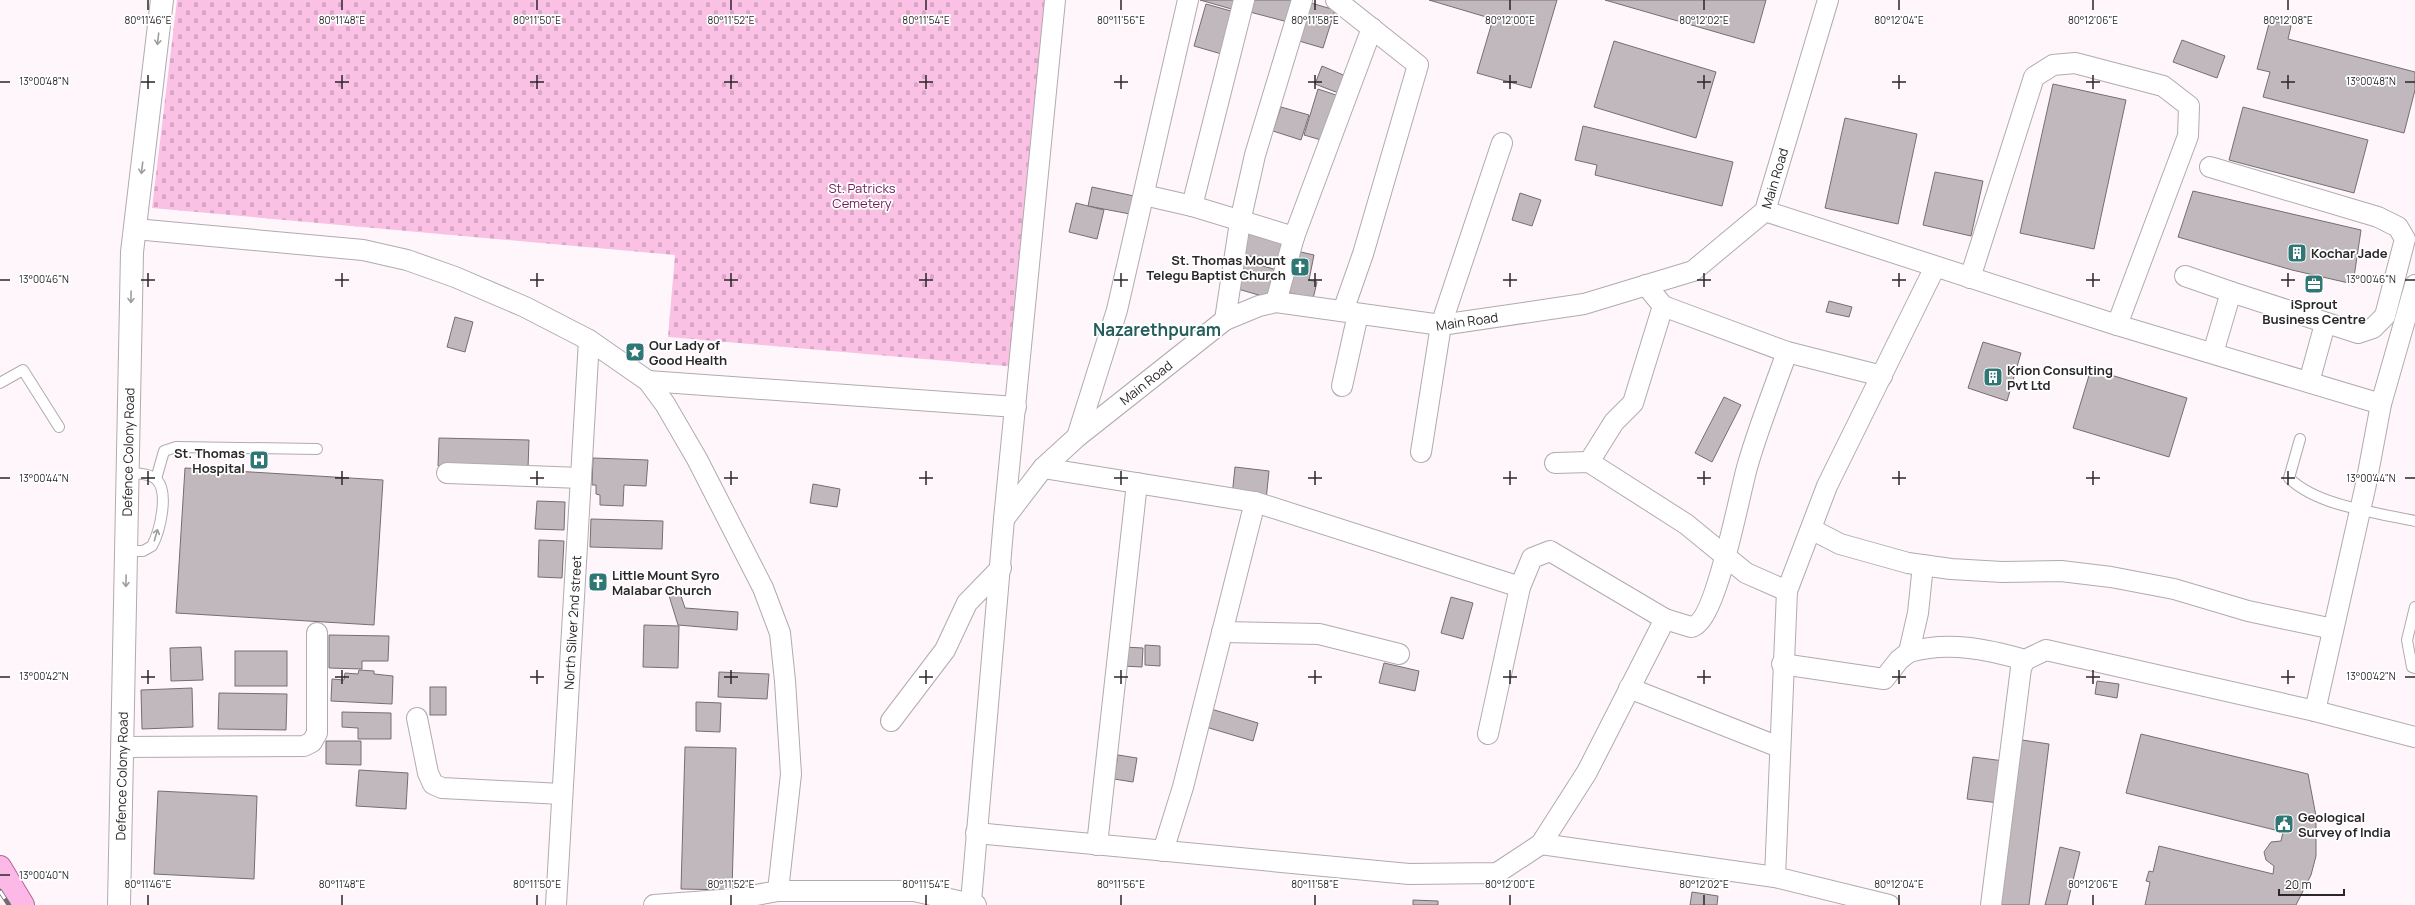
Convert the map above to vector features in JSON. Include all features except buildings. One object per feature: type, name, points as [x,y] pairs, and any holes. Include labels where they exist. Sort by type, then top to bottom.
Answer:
[{"type":"main road","name":"Defence Colony Road","points":[[119,905],[132,252],[162,0]]},
{"type":"main road","points":[[0,868],[23,905]]},
{"type":"street","points":[[654,905],[734,902],[778,891],[913,898],[974,904],[976,833],[1001,568],[1004,520],[1055,0]]},
{"type":"street","points":[[1077,437],[1117,310],[1188,0]]},
{"type":"street","points":[[1192,206],[1244,0]]},
{"type":"street","points":[[1225,320],[1240,222],[1255,155],[1302,0]]},
{"type":"street","points":[[1336,0],[1418,64],[1362,254],[1350,312],[1342,386]]},
{"type":"street","name":"Main Road","points":[[1004,520],[1043,468],[1077,437],[1225,320],[1259,306],[1276,302],[1441,325],[1584,304],[1693,271],[1765,211],[1828,0]]},
{"type":"street","points":[[1276,302],[1294,237],[1372,28]]},
{"type":"street","points":[[1970,278],[2034,77],[2053,65],[2075,63],[2163,86],[2188,106],[2188,136],[2117,324]]},
{"type":"street","points":[[1421,452],[1441,325],[1502,144]]},
{"type":"street","points":[[2185,276],[2325,324],[2358,333],[2373,328],[2385,316],[2404,239],[2398,227],[2378,217],[2210,167]]},
{"type":"street","points":[[1144,194],[1192,206],[1240,222],[1294,237]]},
{"type":"street","points":[[1765,211],[1970,278],[2381,404]]},
{"type":"street","points":[[135,229],[362,250],[407,260],[455,277],[511,301],[589,340],[648,381],[665,404],[697,459],[763,588],[780,633],[786,680],[791,774],[778,891]]},
{"type":"street","points":[[1775,877],[1781,767],[1779,747],[1786,590],[1827,486],[1935,267]]},
{"type":"street","points":[[1646,284],[1663,306],[1787,352],[1882,376]]},
{"type":"street","points":[[2315,711],[2360,509],[2381,404],[2415,285]]},
{"type":"street","points":[[2213,353],[2231,292]]},
{"type":"street","points":[[1589,462],[1614,422],[1633,403],[1663,306]]},
{"type":"street","points":[[2309,382],[2325,324]]},
{"type":"street","name":"North Silver 2nd street","points":[[556,905],[589,340]]},
{"type":"street","points":[[1488,734],[1520,587],[1532,558],[1550,551],[1665,619],[1691,627],[1698,624],[1710,603],[1725,558],[1734,526],[1747,466],[1787,352]]},
{"type":"street","points":[[648,381],[1016,407]]},
{"type":"street","points":[[1555,463],[1589,462],[1686,524],[1725,558],[1746,573],[1786,590]]},
{"type":"street","points":[[1043,468],[1255,502],[1520,587]]},
{"type":"street","points":[[446,473],[581,478]]},
{"type":"street","points":[[1098,845],[1137,483]]},
{"type":"street","points":[[1163,851],[1183,787],[1255,502]]},
{"type":"street","points":[[1811,529],[1840,544],[1923,565],[2002,572],[2061,570],[2112,577],[2174,590],[2248,611],[2334,629]]},
{"type":"street","points":[[1909,652],[1918,613],[1923,565]]},
{"type":"street","points":[[890,721],[945,650],[967,603],[1001,568]]},
{"type":"street","points":[[976,833],[1409,874],[1497,873],[1541,844],[1587,772],[1665,619]]},
{"type":"street","points":[[1222,632],[1319,634],[1399,654]]},
{"type":"street","points":[[122,747],[304,746],[312,742],[317,733],[317,633]]},
{"type":"street","points":[[1782,664],[1884,679],[1899,660],[1909,652],[1928,647],[1968,647],[1995,651],[2025,660],[2046,650],[2315,711],[2415,737]]},
{"type":"street","points":[[1991,905],[2022,668],[2025,660]]},
{"type":"street","points":[[1629,688],[1779,747]]},
{"type":"street","points":[[418,718],[428,773],[432,784],[442,788],[562,794]]},
{"type":"street","points":[[1541,844],[1775,877],[1889,905]]},
{"type":"lane","points":[[0,383],[23,370],[59,427]]},
{"type":"lane","points":[[2300,439],[2289,478],[2298,487],[2312,494],[2360,509],[2415,520]]},
{"type":"lane","points":[[156,479],[164,451],[176,447],[317,449]]},
{"type":"lane","points":[[126,550],[143,550],[152,546],[156,539],[163,498],[162,487],[156,479],[138,473],[128,473]]},
{"type":"lane","points":[[2415,607],[2407,640],[2412,667],[2415,668]]},
{"type":"green space","name":"St. Patricks Cemetery","points":[[177,0],[1048,0],[1017,367],[668,337],[675,255],[152,208]]},
{"type":"railway","points":[[0,891],[9,905]]},
{"type":"place","name":"Kochar Jade","points":[[2297,253]]},
{"type":"place","name":"St. Thomas Mount Telegu Baptist Church","points":[[1300,267]]},
{"type":"place","name":"iSprout Business Centre","points":[[2314,284]]},
{"type":"place","name":"Our Lady of Good Health","points":[[635,352]]},
{"type":"place","name":"Krion Consulting Pvt Ltd","points":[[1993,377]]},
{"type":"place","name":"St. Thomas Hospital","points":[[259,460]]},
{"type":"place","name":"Little Mount Syro Malabar Church","points":[[598,582]]},
{"type":"place","name":"Geological Survey of India","points":[[2284,824]]},
{"type":"district","name":"Nazarethpuram","points":[[1157,329]]}]
